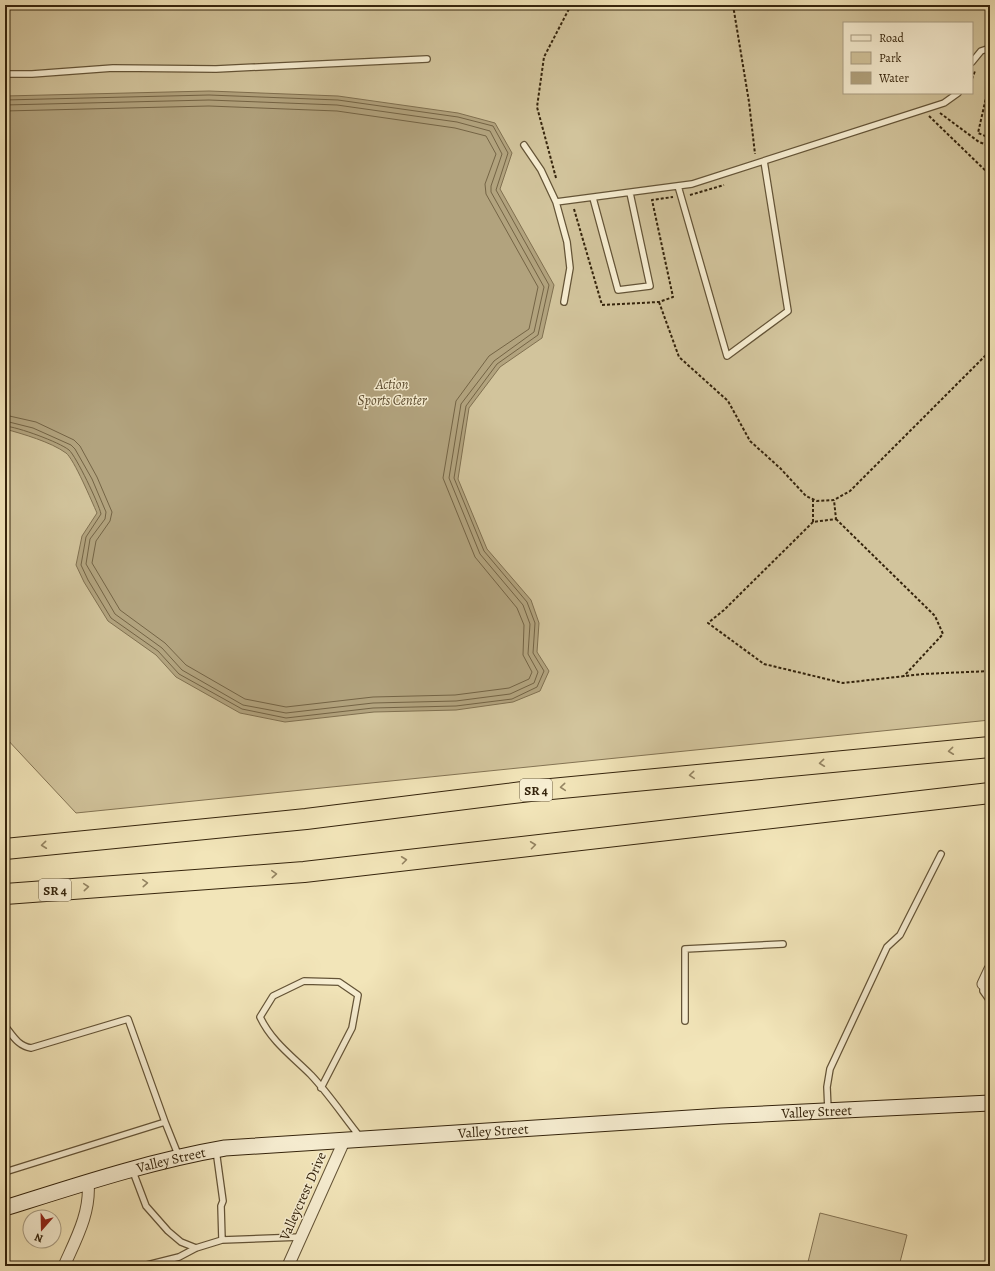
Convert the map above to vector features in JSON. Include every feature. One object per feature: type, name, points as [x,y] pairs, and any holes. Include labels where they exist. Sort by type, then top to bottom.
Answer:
[{"type":"highway","name":"SR 4","points":[[5,849],[306,818],[530,791],[990,747]]},
{"type":"highway","name":"SR 4","points":[[5,894],[304,872],[990,794]]},
{"type":"street","points":[[983,984],[990,969]]},
{"type":"street","name":"Valley Street","points":[[5,1208],[131,1169],[216,1149],[361,1138],[721,1116],[990,1103]]},
{"type":"street","name":"Valleycrest Drive","points":[[288,1266],[346,1139]]},
{"type":"street","points":[[64,1266],[80,1229],[88,1205],[88,1182]]},
{"type":"lane","points":[[973,61],[980,51],[990,48]]},
{"type":"lane","points":[[5,74],[32,74],[113,68],[216,69],[427,59]]},
{"type":"lane","points":[[556,202],[692,184],[944,103],[957,94]]},
{"type":"lane","points":[[524,145],[541,170],[556,202],[567,242],[570,268],[564,302]]},
{"type":"lane","points":[[678,186],[727,356],[788,312],[764,161]]},
{"type":"lane","points":[[593,198],[618,290],[650,286],[630,193]]},
{"type":"lane","points":[[828,1112],[827,1087],[830,1069],[888,947],[900,935],[940,854]]},
{"type":"lane","points":[[685,1021],[685,949],[783,944]]},
{"type":"lane","points":[[321,1088],[352,1028],[358,995],[339,982],[304,981],[273,996],[260,1017],[266,1030],[279,1046],[311,1075],[321,1088],[361,1138]]},
{"type":"lane","points":[[983,984],[983,991],[990,1001]]},
{"type":"lane","points":[[5,1026],[19,1043],[24,1047],[31,1048],[128,1018],[179,1157]]},
{"type":"lane","points":[[5,1172],[165,1122]]},
{"type":"lane","points":[[216,1149],[224,1201],[221,1206],[222,1240]]},
{"type":"lane","points":[[131,1169],[146,1206],[181,1242],[196,1248]]},
{"type":"lane","points":[[143,1266],[179,1256],[196,1248],[222,1240],[301,1237]]},
{"type":"path","points":[[556,178],[537,108],[544,57],[571,5]]},
{"type":"path","points":[[733,5],[749,102],[755,155]]},
{"type":"path","points":[[990,80],[978,133],[990,138]]},
{"type":"path","points":[[990,146],[979,142],[939,112],[928,116],[990,175]]},
{"type":"path","points":[[725,184],[697,194],[652,200],[673,297],[659,302],[679,357],[728,401],[750,441],[780,468],[806,496],[817,501],[834,500],[850,491],[990,351]]},
{"type":"path","points":[[813,499],[813,522]]},
{"type":"path","points":[[834,500],[836,519],[935,616],[943,634],[904,676]]},
{"type":"path","points":[[836,519],[813,522],[724,610],[708,623],[764,664],[843,683],[904,676],[990,671]]},
{"type":"green space","name":"Action Sports Center","points":[[5,5],[990,5],[990,720],[76,813],[5,737]]},
{"type":"green space","points":[[820,1213],[907,1235],[899,1266],[807,1266]]},
{"type":"water","points":[[209,91],[338,96],[458,113],[495,123],[512,153],[500,189],[554,285],[542,338],[500,367],[469,408],[458,479],[487,549],[531,600],[539,623],[537,652],[549,671],[540,691],[513,702],[456,710],[374,712],[285,722],[240,713],[176,677],[156,655],[108,621],[84,582],[76,565],[82,536],[97,513],[78,472],[66,453],[60,449],[37,439],[5,429],[5,96]]}]
